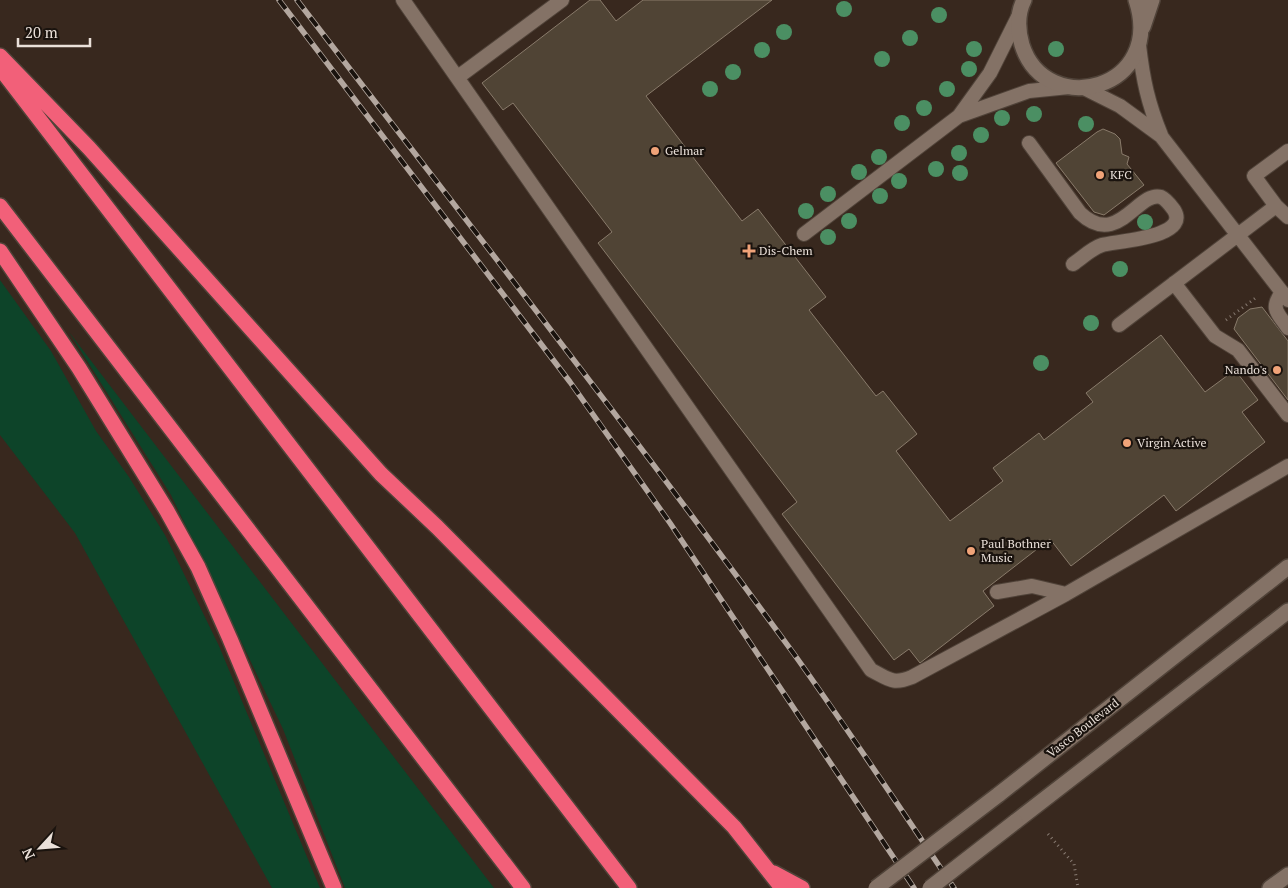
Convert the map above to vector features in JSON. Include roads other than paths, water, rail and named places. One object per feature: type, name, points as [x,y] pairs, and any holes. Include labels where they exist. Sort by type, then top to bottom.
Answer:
[{"type":"highway","points":[[0,56],[89,148],[381,474],[437,527],[734,827],[782,888]]},
{"type":"highway","points":[[0,68],[629,888]]},
{"type":"highway","points":[[0,206],[524,888]]},
{"type":"highway","points":[[0,251],[79,368],[167,510],[198,568],[230,639],[334,888]]},
{"type":"highway","points":[[770,871],[802,888]]},
{"type":"main road","points":[[1136,0],[1141,16],[1140,39]]},
{"type":"main road","points":[[1022,4],[1019,34],[1025,53],[1036,69],[1051,81],[1077,87],[1099,85],[1112,79],[1124,70],[1133,58],[1152,0]]},
{"type":"main road","name":"Vasco Boulevard","points":[[876,888],[998,795],[1288,567]]},
{"type":"main road","points":[[930,888],[1288,611]]},
{"type":"main road","points":[[1270,888],[1288,875]]},
{"type":"lane","points":[[458,77],[562,0]]},
{"type":"lane","points":[[405,2],[871,670],[890,680],[900,682],[912,677],[1066,594],[1288,466]]},
{"type":"lane","points":[[804,234],[959,116],[990,72],[1022,4]]},
{"type":"lane","points":[[1140,39],[1149,107],[1162,136],[1285,296],[1275,302],[1275,307],[1278,315],[1288,328]]},
{"type":"lane","points":[[959,116],[1029,91],[1077,87],[1120,106],[1162,136]]},
{"type":"lane","points":[[1029,143],[1080,213],[1087,219],[1101,224],[1114,223],[1154,197],[1160,197],[1166,201],[1175,212],[1177,219],[1173,226],[1162,234],[1100,246],[1073,264]]},
{"type":"lane","points":[[1288,151],[1254,176],[1276,206],[1288,217]]},
{"type":"lane","points":[[1119,325],[1276,206]]},
{"type":"lane","points":[[1174,283],[1288,428]]},
{"type":"lane","points":[[1215,336],[1238,350],[1288,415]]},
{"type":"lane","points":[[997,592],[1032,586],[1066,594]]},
{"type":"railway","points":[[279,0],[570,382],[670,523],[914,888]]},
{"type":"railway","points":[[297,0],[610,407],[733,571],[835,712],[954,888]]},
{"type":"place","name":"Gelmar","points":[[655,151]]},
{"type":"place","name":"KFC","points":[[1100,175]]},
{"type":"place","name":"Dis-Chem","points":[[749,251]]},
{"type":"place","name":"Nando's","points":[[1277,370]]},
{"type":"place","name":"Virgin Active","points":[[1127,443]]},
{"type":"place","name":"Paul Bothner Music","points":[[971,551]]}]
